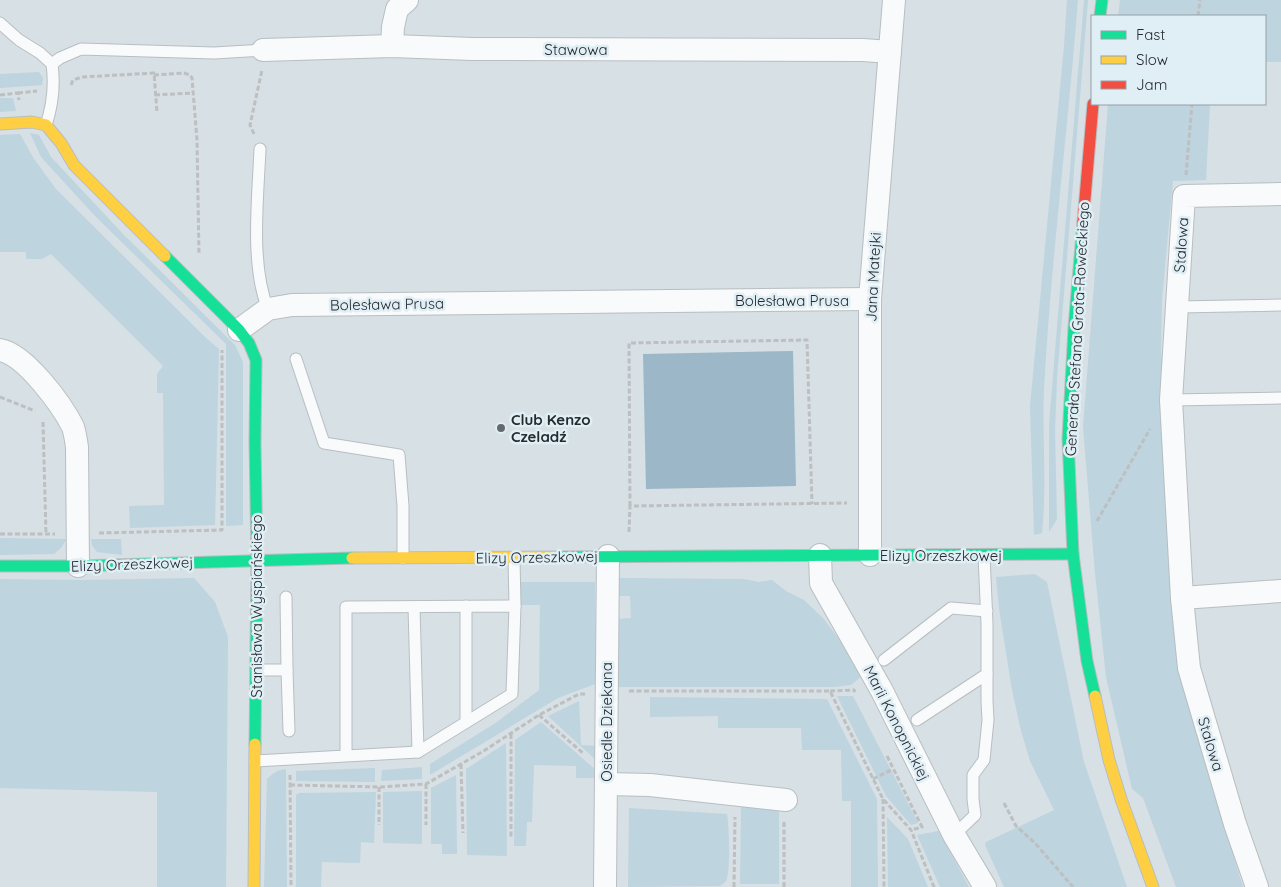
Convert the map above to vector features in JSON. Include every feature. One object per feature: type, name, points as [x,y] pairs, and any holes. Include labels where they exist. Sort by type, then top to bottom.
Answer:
[{"type":"street","points":[[392,46],[393,27],[397,9],[407,0]]},
{"type":"street","name":"Jana Matejki","points":[[870,555],[870,299],[894,0]]},
{"type":"street","points":[[1100,15],[1102,0]]},
{"type":"street","name":"Stawowa","points":[[263,50],[392,46],[472,49],[853,50],[890,52]]},
{"type":"street","name":"Generała Stefana Grota-Roweckiego","points":[[1093,105],[1074,328],[1068,438],[1073,554],[1087,661],[1109,760],[1153,887]]},
{"type":"street","points":[[0,124],[22,122],[46,125],[61,143],[74,165],[239,330]]},
{"type":"street","name":"Stalowa","points":[[1257,887],[1235,824],[1189,668],[1182,598],[1171,396],[1184,196],[1281,194]]},
{"type":"street","name":"Bolesława Prusa","points":[[239,330],[268,309],[292,304],[870,299]]},
{"type":"street","name":"Stanisława Wyspiańskiego","points":[[239,330],[249,343],[256,360],[257,559],[254,887]]},
{"type":"street","points":[[0,350],[20,359],[30,369],[58,404],[74,429],[76,446],[78,566]]},
{"type":"street","name":"Elizy Orzeszkowej","points":[[0,566],[78,566],[257,559],[1073,554]]},
{"type":"street","name":"Marii Konopnickiej","points":[[820,555],[821,583],[882,691],[954,835],[985,887]]},
{"type":"street","name":"Osiedle Dziekana","points":[[605,887],[608,556]]},
{"type":"street","points":[[1182,598],[1281,591]]},
{"type":"street","points":[[606,779],[735,794],[785,810]]},
{"type":"lane","points":[[0,23],[18,40],[40,53],[52,64],[53,104],[46,125]]},
{"type":"lane","points":[[52,64],[60,58],[81,49],[214,53],[263,50]]},
{"type":"lane","points":[[260,149],[258,269],[263,297],[268,309]]},
{"type":"lane","points":[[1178,307],[1281,305]]},
{"type":"lane","points":[[296,359],[324,443],[399,455],[403,506],[403,558]]},
{"type":"lane","points":[[1171,396],[1281,398]]},
{"type":"lane","points":[[954,835],[975,815],[973,775],[984,760],[988,720],[984,555]]},
{"type":"lane","points":[[255,761],[418,752],[512,694],[515,606],[514,558]]},
{"type":"lane","points":[[286,597],[289,731]]},
{"type":"lane","points":[[466,606],[466,722]]},
{"type":"lane","points":[[346,756],[346,607],[515,606]]},
{"type":"lane","points":[[414,607],[418,752]]},
{"type":"lane","points":[[884,660],[951,608],[986,611]]},
{"type":"lane","points":[[256,670],[288,670]]},
{"type":"lane","points":[[917,720],[986,674]]},
{"type":"path","points":[[1198,15],[1200,0]]},
{"type":"path","points":[[260,149],[250,125],[262,75],[263,50]]},
{"type":"path","points":[[0,95],[70,88],[73,80],[82,77],[154,73],[154,75],[190,75],[192,78],[197,140],[199,257]]},
{"type":"path","points":[[154,75],[157,112]]},
{"type":"path","points":[[18,93],[22,122]]},
{"type":"path","points":[[155,95],[193,93]]},
{"type":"path","points":[[1184,196],[1192,105]]},
{"type":"path","points":[[628,533],[630,506],[628,344],[807,340],[812,504]]},
{"type":"path","points":[[0,534],[222,530],[222,348]]},
{"type":"path","points":[[0,397],[43,414],[46,534]]},
{"type":"path","points":[[1094,526],[1152,425]]},
{"type":"path","points":[[630,506],[870,503]]},
{"type":"path","points":[[290,785],[379,787],[426,784],[540,714],[578,694],[607,691],[854,690],[858,698]]},
{"type":"path","points":[[830,691],[883,798],[910,830],[934,887]]},
{"type":"path","points":[[540,714],[606,779]]},
{"type":"path","points":[[511,733],[511,837]]},
{"type":"path","points":[[884,751],[922,827],[910,830]]},
{"type":"path","points":[[461,764],[463,833]]},
{"type":"path","points":[[873,778],[893,769]]},
{"type":"path","points":[[426,784],[426,825]]},
{"type":"path","points":[[379,787],[379,825]]},
{"type":"path","points":[[734,887],[735,794]]},
{"type":"path","points":[[883,798],[884,887]]},
{"type":"path","points":[[1004,803],[1016,826],[1042,850],[1073,887]]},
{"type":"path","points":[[784,887],[785,810]]},
{"type":"shaded area","points":[[1067,0],[1078,0],[1047,340],[1044,389],[1042,533],[1034,535],[1030,406]]},
{"type":"shaded area","points":[[1084,0],[1088,0],[1057,379],[1055,431],[1057,519],[1049,532],[1049,424]]},
{"type":"shaded area","points":[[1120,0],[1281,0],[1281,62],[1266,62],[1266,15],[1118,15]]},
{"type":"shaded area","points":[[39,72],[43,78],[42,85],[0,88],[0,74]]},
{"type":"shaded area","points":[[0,98],[13,98],[16,111],[0,112]]},
{"type":"shaded area","points":[[1108,105],[1210,105],[1206,180],[1173,181],[1162,299],[1161,350],[1166,421],[1169,527],[1223,822],[1243,887],[1176,887],[1143,798],[1132,789],[1106,677],[1083,427]]},
{"type":"shaded area","points":[[30,133],[39,135],[51,157],[123,234],[235,345],[243,362],[243,525],[226,526],[226,344],[95,216],[41,157]]},
{"type":"shaded area","points":[[20,134],[34,159],[56,189],[219,349],[215,525],[130,528],[129,506],[164,505],[163,393],[157,393],[157,374],[163,366],[51,254],[42,259],[26,259],[26,252],[0,252],[0,135]]},
{"type":"shaded area","points":[[793,351],[796,486],[646,489],[643,354]]},
{"type":"shaded area","points":[[0,538],[67,539],[54,554],[0,555]]},
{"type":"shaded area","points":[[91,539],[121,539],[122,555],[97,552],[92,545]]},
{"type":"shaded area","points":[[1035,574],[1047,582],[1084,762],[1127,887],[1004,887],[985,845],[986,842],[1054,810],[1030,761],[1021,731],[1012,690],[999,609],[996,577]]},
{"type":"shaded area","points":[[194,578],[215,602],[228,637],[226,887],[157,887],[157,792],[0,788],[0,579]]},
{"type":"shaded area","points":[[615,578],[744,579],[759,582],[772,580],[786,591],[804,600],[823,618],[847,650],[862,676],[851,685],[834,687],[618,687],[616,619],[631,618],[630,596],[615,596]]},
{"type":"shaded area","points":[[519,582],[595,582],[595,684],[558,698],[430,775],[430,764],[497,722],[539,690],[540,605],[520,605]]},
{"type":"shaded area","points":[[837,696],[853,696],[918,823],[911,825],[886,796]]},
{"type":"shaded area","points":[[650,697],[827,699],[877,799],[878,887],[851,887],[851,801],[842,801],[841,750],[802,750],[801,728],[718,728],[718,716],[650,717]]},
{"type":"shaded area","points":[[579,701],[581,745],[597,746],[597,761],[548,716]]},
{"type":"shaded area","points":[[541,722],[597,771],[597,778],[576,778],[576,766],[534,765],[532,822],[527,822],[526,846],[514,846],[515,740]]},
{"type":"shaded area","points":[[506,743],[507,856],[467,855],[466,769]]},
{"type":"shaded area","points":[[422,767],[422,779],[381,781],[382,770]]},
{"type":"shaded area","points":[[375,768],[375,782],[296,781],[296,771]]},
{"type":"shaded area","points":[[286,769],[287,887],[264,887],[267,779],[275,772]]},
{"type":"shaded area","points":[[456,775],[457,854],[442,854],[442,844],[431,844],[431,788]]},
{"type":"shaded area","points":[[422,791],[422,844],[383,843],[383,792]]},
{"type":"shaded area","points":[[376,792],[374,843],[361,842],[360,863],[322,862],[321,887],[296,887],[296,795],[299,793]]},
{"type":"shaded area","points":[[741,807],[779,807],[779,884],[740,884]]},
{"type":"shaded area","points":[[629,808],[727,814],[729,859],[726,882],[720,886],[628,887]]},
{"type":"shaded area","points":[[887,817],[908,839],[928,887],[888,887]]},
{"type":"shaded area","points":[[939,831],[969,887],[940,887],[917,835]]},
{"type":"traffic: fast","points":[[1100,15],[1102,0]]},
{"type":"traffic: fast","points":[[1083,222],[1074,328],[1068,438],[1073,554],[1087,661],[1095,696]]},
{"type":"traffic: fast","points":[[165,256],[239,330],[249,343],[256,360],[257,559],[255,744]]},
{"type":"traffic: fast","points":[[558,557],[1073,554]]},
{"type":"traffic: fast","points":[[0,566],[78,566],[352,558]]},
{"type":"traffic: slow","points":[[0,124],[32,122],[46,125],[61,143],[74,165],[165,256]]},
{"type":"traffic: slow","points":[[352,558],[558,557]]},
{"type":"traffic: slow","points":[[1095,696],[1109,760],[1153,887]]},
{"type":"traffic: slow","points":[[254,887],[255,744]]},
{"type":"traffic: jam","points":[[1083,222],[1093,105]]},
{"type":"place","name":"Club Kenzo Czeladź","points":[[501,428]]}]
